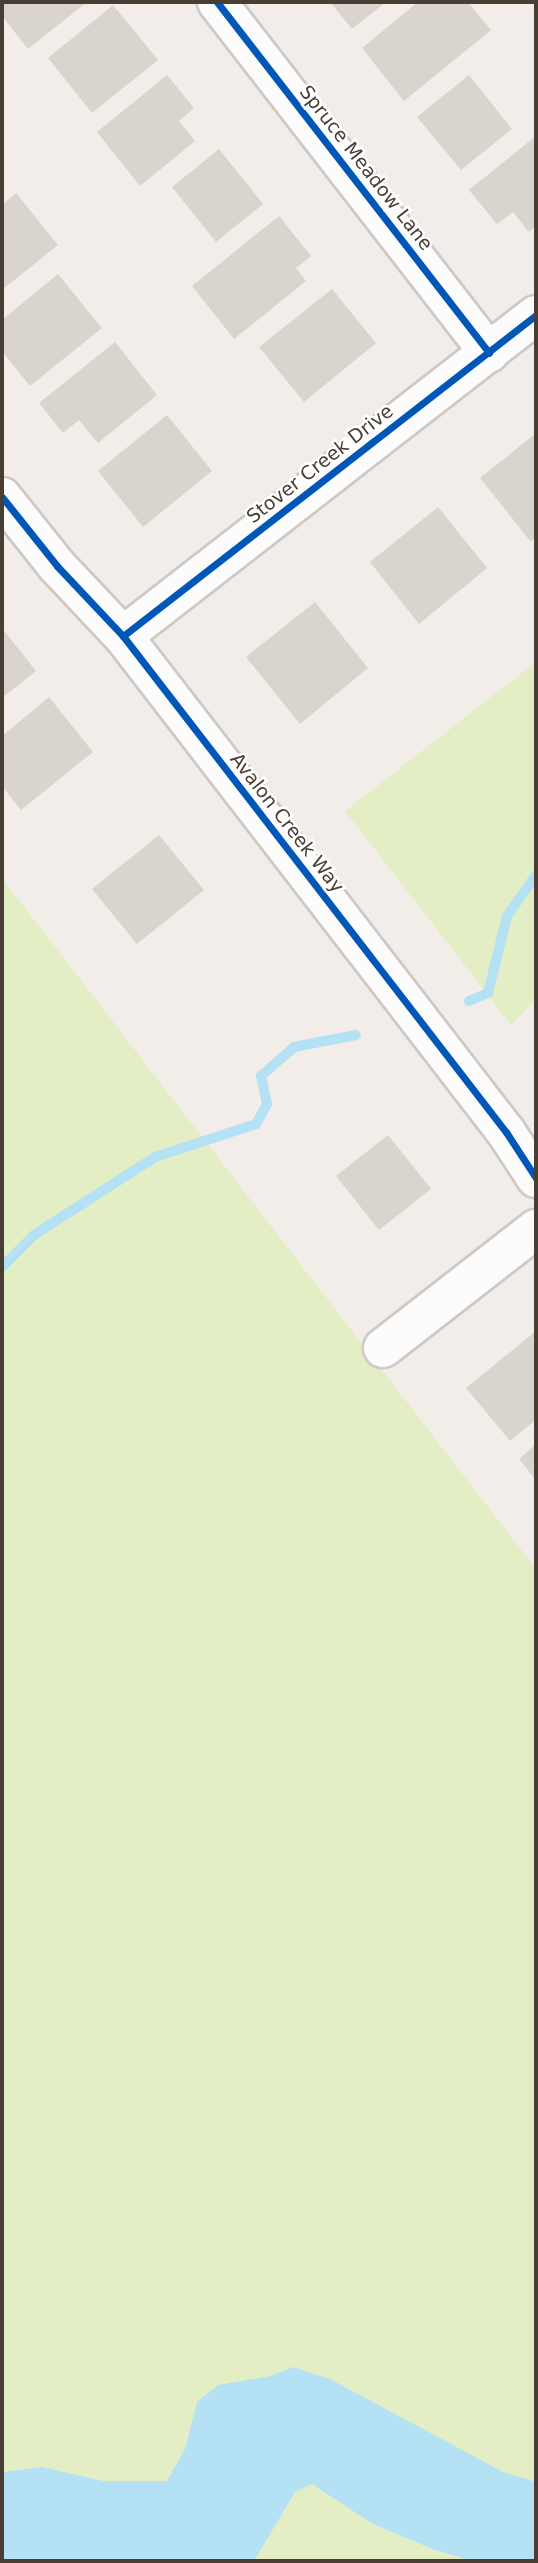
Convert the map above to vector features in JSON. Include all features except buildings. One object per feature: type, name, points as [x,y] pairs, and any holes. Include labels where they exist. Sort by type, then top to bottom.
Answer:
[{"type":"street","name":"Spruce Meadow Lane","points":[[218,2],[489,353]]},
{"type":"street","name":"Stover Creek Drive","points":[[123,636],[536,316]]},
{"type":"street","name":"Avalon Creek Way","points":[[2,497],[50,558],[123,636],[498,1121],[536,1178]]},
{"type":"street","points":[[383,1348],[536,1230]]},
{"type":"green space","points":[[536,662],[536,999],[511,1025],[345,811]]},
{"type":"green space","points":[[2,878],[536,1569],[536,2561],[2,2561]]},
{"type":"water","points":[[293,2367],[330,2379],[503,2472],[536,2482],[536,2561],[473,2561],[435,2550],[373,2524],[312,2484],[295,2492],[254,2561],[2,2561],[2,2472],[42,2467],[103,2481],[167,2481],[185,2449],[197,2402],[218,2385],[271,2376]]},
{"type":"waterway","points":[[469,1001],[488,993],[507,916],[536,875]]},
{"type":"waterway","points":[[2,1267],[34,1235],[155,1157],[256,1124],[267,1104],[261,1076],[294,1047],[356,1035]]},
{"type":"cycle path","points":[[217,2],[489,353]]},
{"type":"cycle path","points":[[123,636],[536,315]]},
{"type":"cycle path","points":[[2,497],[57,566],[123,636],[506,1132],[536,1178]]}]
